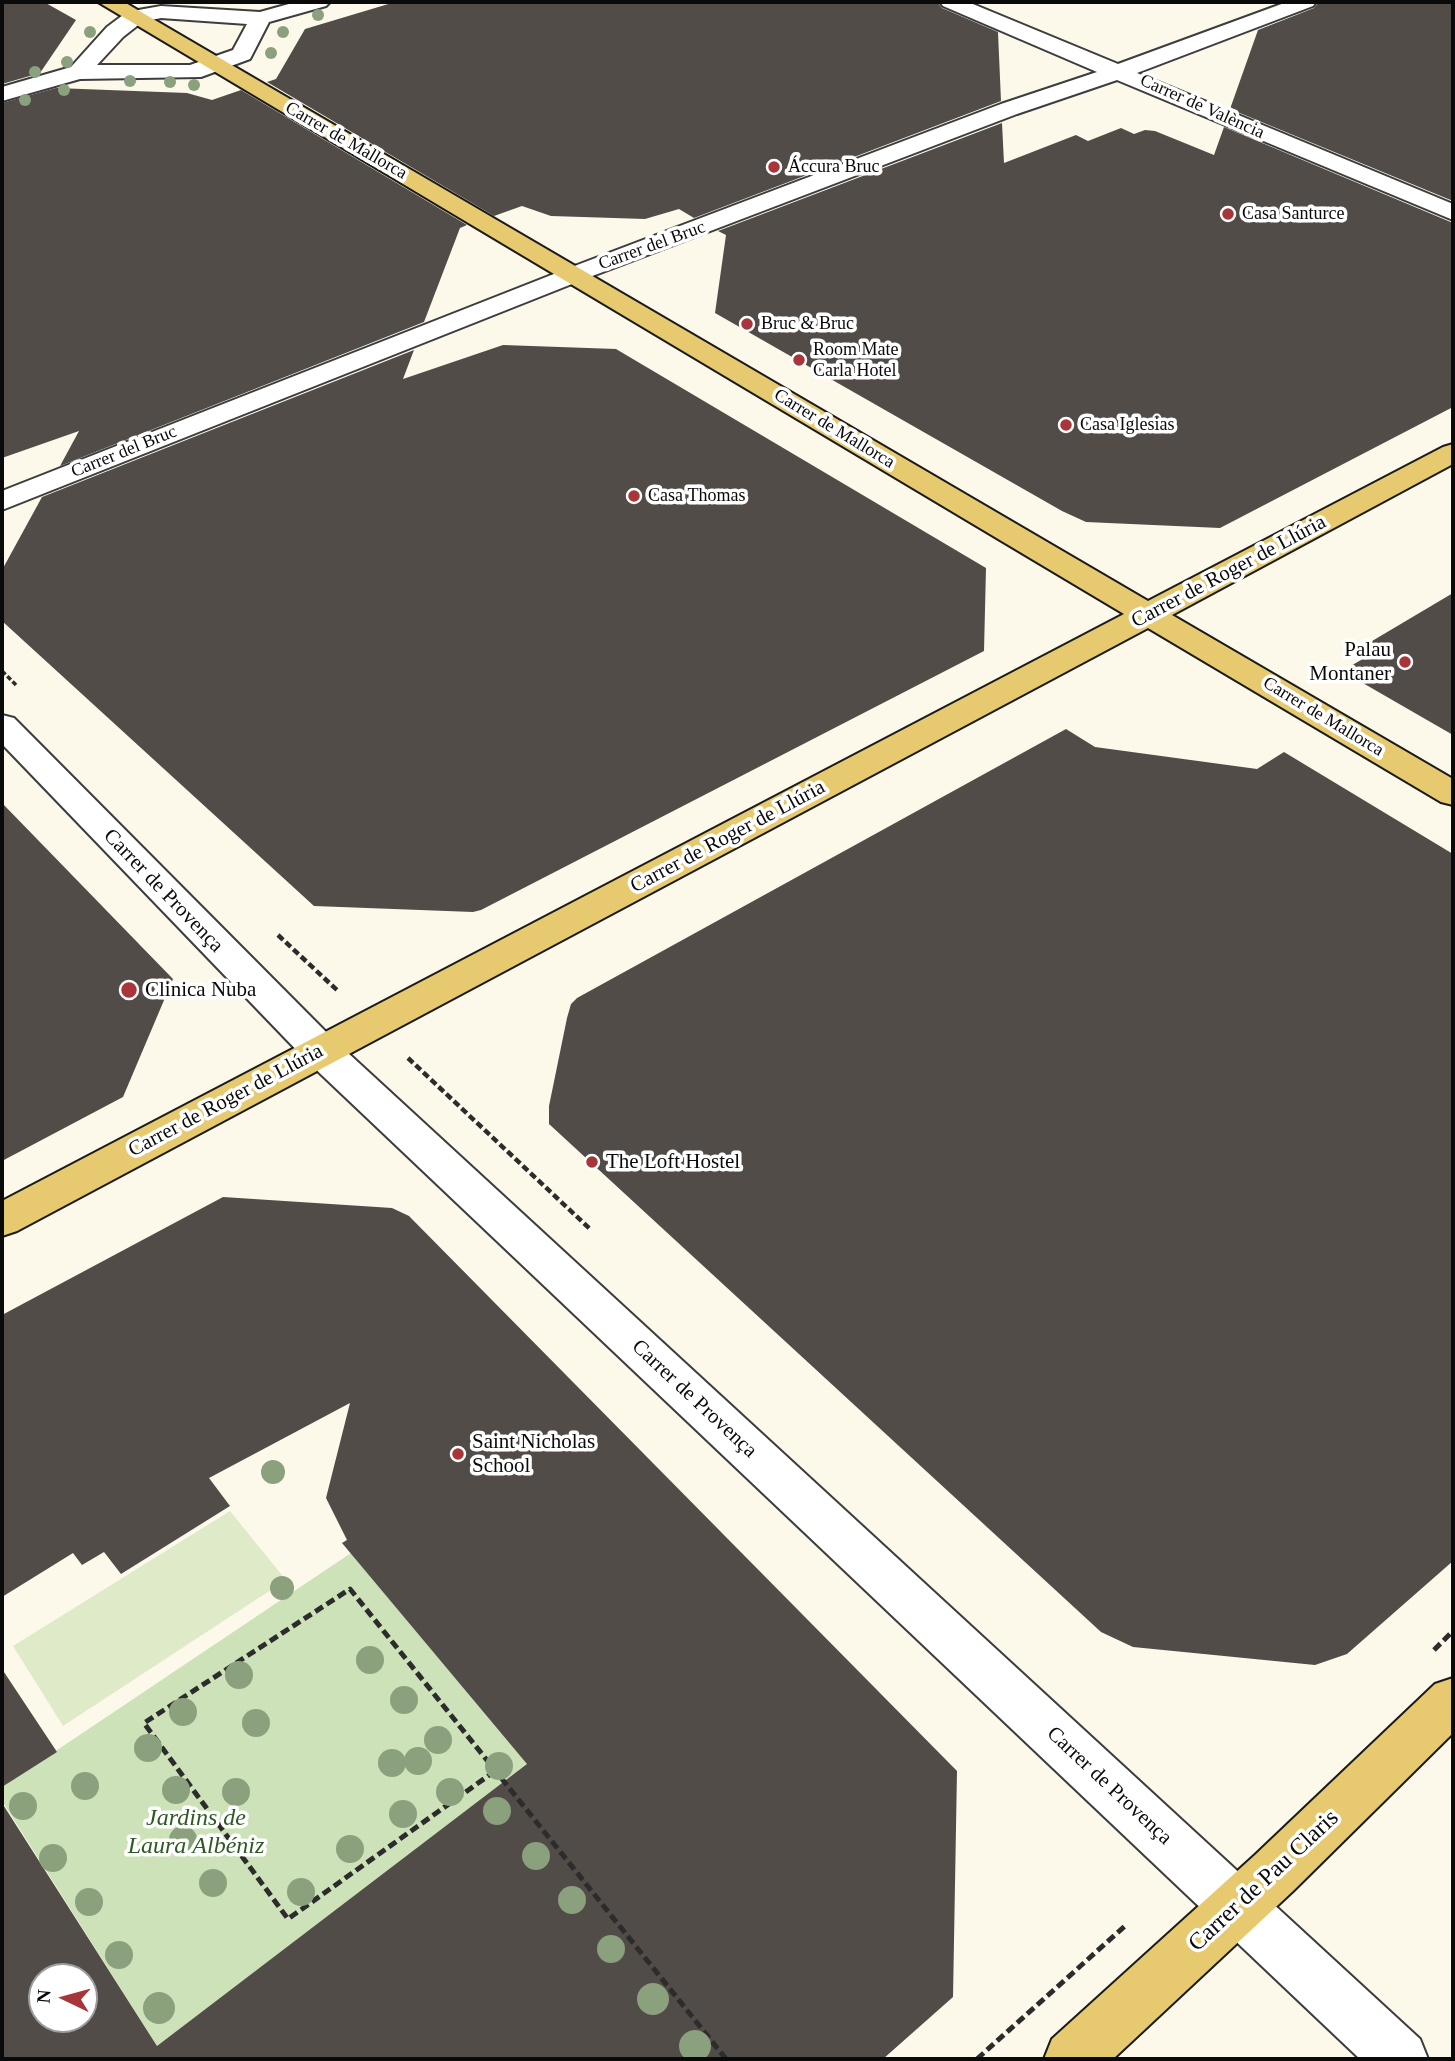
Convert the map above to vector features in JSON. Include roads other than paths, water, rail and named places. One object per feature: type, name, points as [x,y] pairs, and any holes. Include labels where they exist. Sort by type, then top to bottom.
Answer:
[{"type":"main road","name":"Carrer de Mallorca","points":[[108,2],[1453,794]]},
{"type":"main road","name":"Carrer de Roger de Llúria","points":[[2,1220],[1453,453]]},
{"type":"main road","name":"Carrer de Pau Claris","points":[[1072,2059],[1236,1909],[1453,1700]]},
{"type":"street","points":[[79,72],[104,43],[135,17],[161,12],[261,18],[320,2]]},
{"type":"street","name":"Carrer de València","points":[[950,2],[1121,71],[1453,213]]},
{"type":"street","name":"Carrer del Bruc","points":[[2,501],[573,275],[1009,109],[1121,71],[1306,2]]},
{"type":"street","points":[[2,94],[79,72],[193,72],[242,53],[261,18]]},
{"type":"street","name":"Carrer de Provença","points":[[2,725],[321,1051],[985,1670],[1236,1909],[1400,2059]]},
{"type":"place","name":"Áccura Bruc","points":[[774,167]]},
{"type":"place","name":"Casa Santurce","points":[[1228,214]]},
{"type":"place","name":"Bruc & Bruc","points":[[747,324]]},
{"type":"place","name":"Room Mate Carla Hotel","points":[[799,360]]},
{"type":"place","name":"Casa Iglesias","points":[[1066,425]]},
{"type":"place","name":"Casa Thomas","points":[[634,496]]},
{"type":"place","name":"Palau Montaner","points":[[1405,662]]},
{"type":"place","name":"Clinica Nuba","points":[[129,990]]},
{"type":"place","name":"The Loft Hostel","points":[[592,1162]]},
{"type":"place","name":"Saint Nicholas School","points":[[458,1454]]},
{"type":"park label","name":"Jardins de Laura Albéniz","points":[[196,1833]]}]
